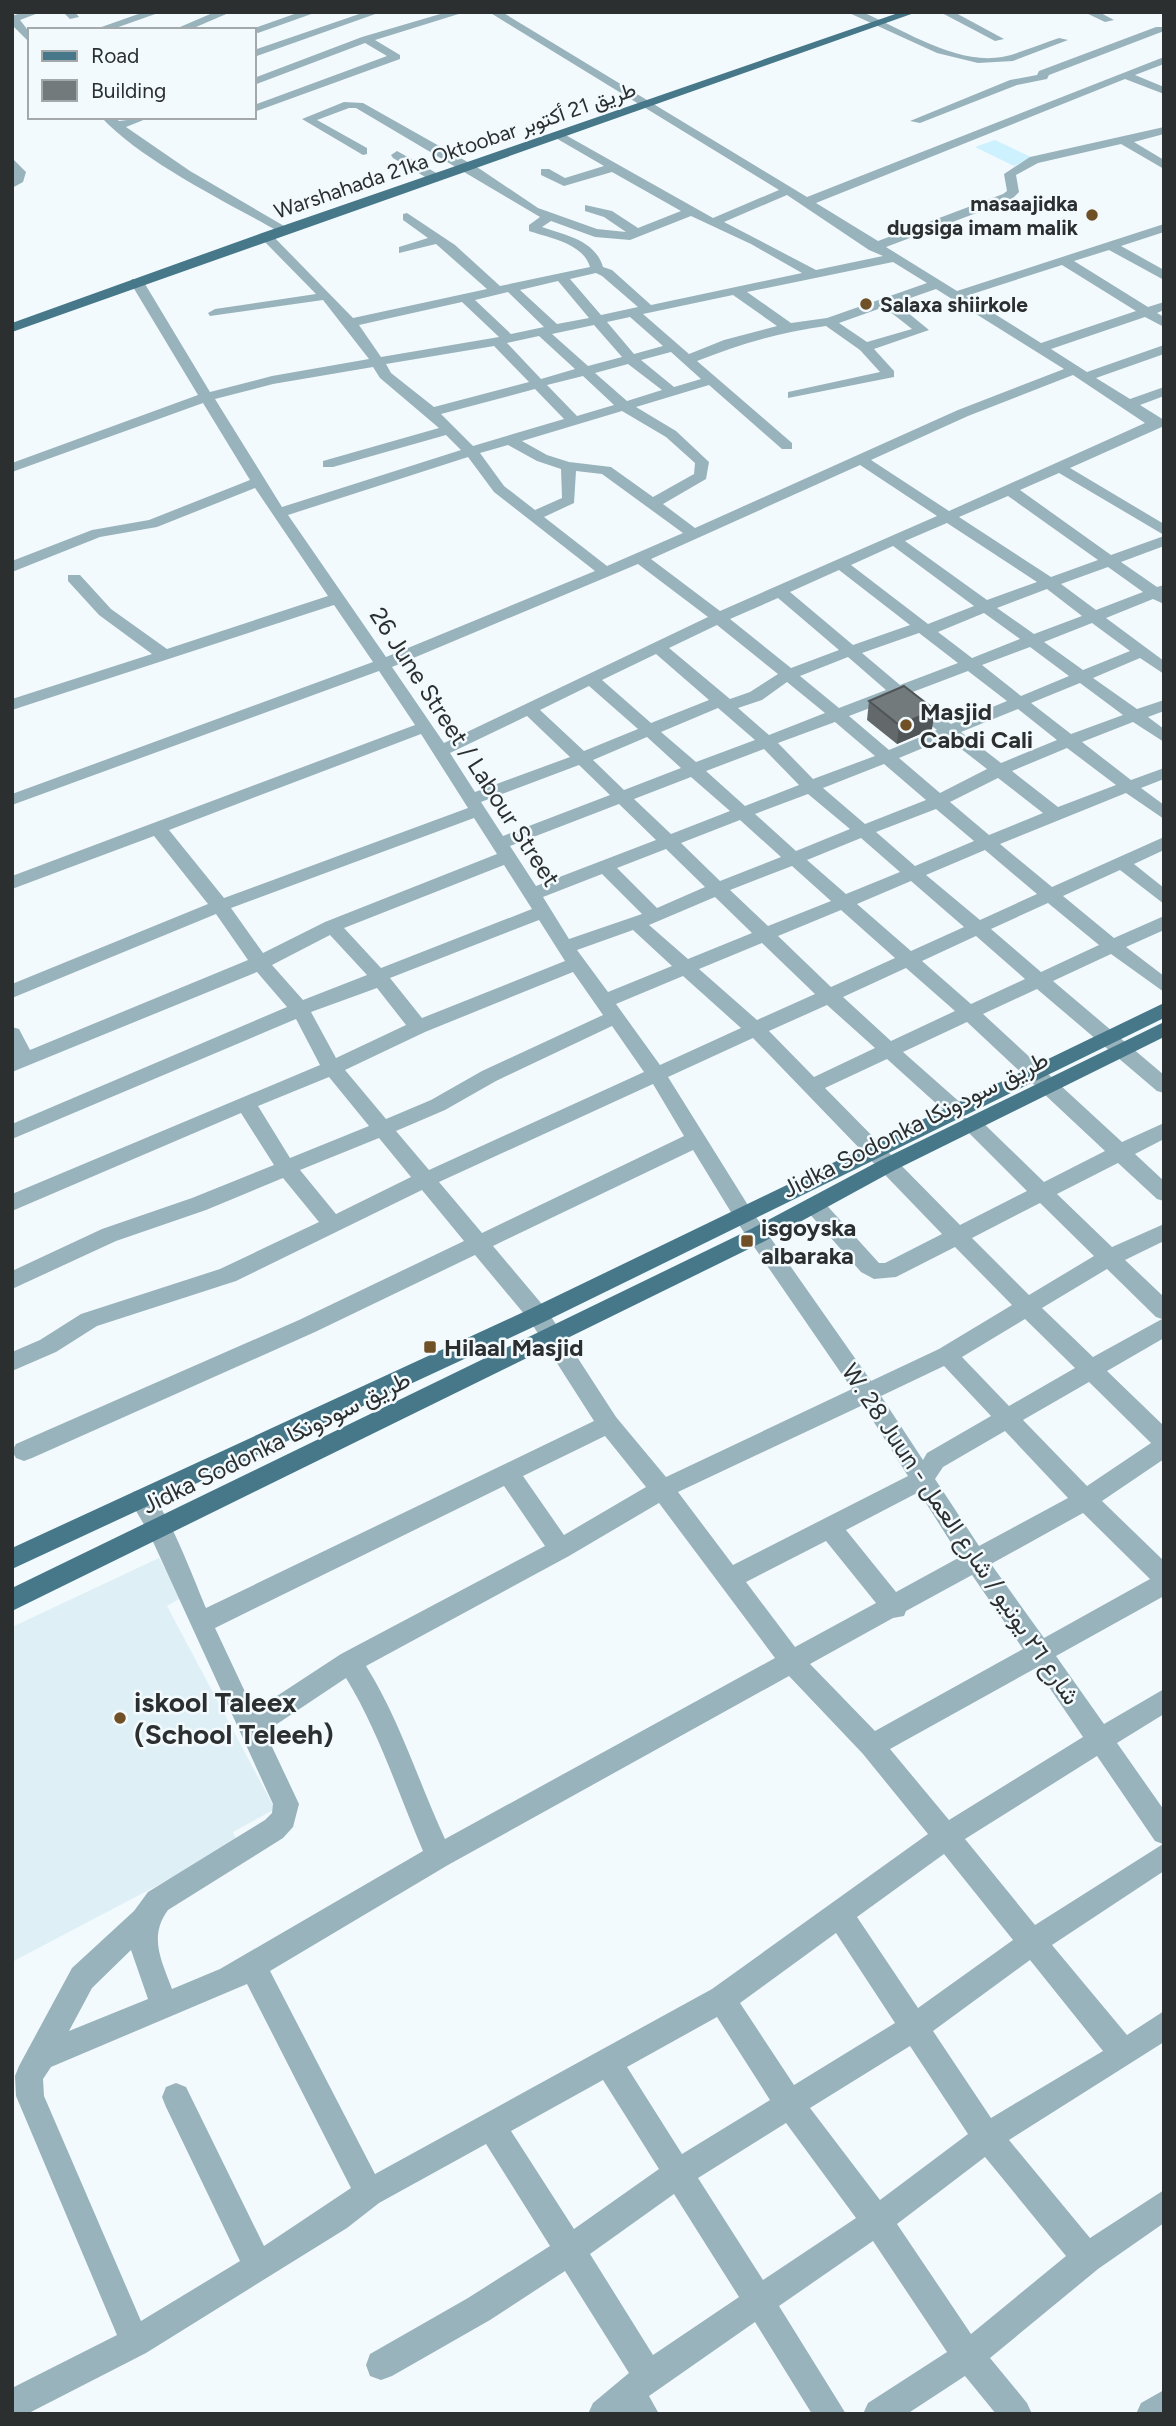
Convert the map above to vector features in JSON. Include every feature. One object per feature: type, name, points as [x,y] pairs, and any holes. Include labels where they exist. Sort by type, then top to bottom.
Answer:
[{"type":"main road","name":"Warshahada 21ka Oktoobar طريق 21 أكتوبر","points":[[12,328],[267,236],[912,12]]},
{"type":"main road","name":"Jidka Sodonka طريق سودونكا","points":[[12,1600],[550,1338],[751,1226],[1115,1042],[1164,1010]]},
{"type":"main road","name":"Jidka Sodonka طريق سودونكا","points":[[1115,1042],[1164,1029]]},
{"type":"main road","name":"Jidka Sodonka طريق سودونكا","points":[[12,1559],[538,1315],[751,1226],[814,1205],[882,1158]]},
{"type":"street","points":[[28,38],[13,19],[36,12]]},
{"type":"street","points":[[104,28],[156,12]]},
{"type":"street","points":[[183,28],[226,12]]},
{"type":"street","points":[[269,12],[283,20]]},
{"type":"street","points":[[256,30],[312,12]]},
{"type":"street","points":[[256,53],[376,12]]},
{"type":"street","points":[[256,81],[366,39],[460,12]]},
{"type":"street","points":[[494,12],[648,103],[874,247],[1164,426]]},
{"type":"street","points":[[852,12],[950,52],[995,61],[1063,40]]},
{"type":"street","points":[[945,12],[999,39]]},
{"type":"street","points":[[1089,12],[1109,20]]},
{"type":"street","points":[[916,121],[1014,82],[1033,81],[1043,77],[1043,73],[1160,29]]},
{"type":"street","points":[[305,36],[334,53],[358,72]]},
{"type":"street","points":[[256,108],[358,72],[397,55],[366,39]]},
{"type":"street","points":[[807,202],[1164,60]]},
{"type":"street","points":[[1124,75],[1164,92]]},
{"type":"street","points":[[1033,81],[1046,86]]},
{"type":"street","points":[[1058,92],[1071,97]]},
{"type":"street","points":[[363,151],[308,119],[348,104],[359,105],[468,167],[510,197],[550,217],[602,235],[638,234],[691,212]]},
{"type":"street","points":[[111,122],[131,119]]},
{"type":"street","points":[[111,122],[186,174],[285,230]]},
{"type":"street","points":[[874,247],[1007,197],[1013,192],[1010,174],[1018,166],[1039,157],[1063,154],[1086,146],[1125,142],[1164,130]]},
{"type":"street","points":[[558,135],[691,212],[716,221],[813,274]]},
{"type":"street","points":[[1125,142],[1164,165]]},
{"type":"street","points":[[397,155],[436,178]]},
{"type":"street","points":[[12,162],[20,172],[19,179],[12,184]]},
{"type":"street","points":[[545,172],[564,182],[615,167]]},
{"type":"street","points":[[716,221],[788,191]]},
{"type":"street","points":[[589,208],[608,214],[638,234]]},
{"type":"street","points":[[407,217],[502,288],[547,330],[584,373],[624,406],[671,434],[704,466],[701,476],[651,505]]},
{"type":"street","points":[[550,217],[533,228],[567,240],[587,251],[596,262],[597,269]]},
{"type":"street","points":[[953,296],[1164,228]]},
{"type":"street","points":[[267,236],[350,323],[385,375],[431,412],[468,452],[481,462],[499,489],[604,571]]},
{"type":"street","points":[[404,250],[438,239]]},
{"type":"street","points":[[1108,244],[1164,276]]},
{"type":"street","points":[[12,468],[206,397],[272,380],[374,360],[502,340],[892,258]]},
{"type":"street","points":[[1061,259],[1164,323]]},
{"type":"street","points":[[350,323],[597,269],[607,273],[647,308]]},
{"type":"street","points":[[561,277],[631,359],[671,391]]},
{"type":"street","name":"26 June Street / Labour Street","points":[[137,282],[258,482],[384,664],[571,955],[657,1075],[751,1226]]},
{"type":"street","points":[[686,360],[729,343],[788,327],[829,322],[935,285]]},
{"type":"street","points":[[736,291],[788,327]]},
{"type":"street","points":[[215,313],[326,296]]},
{"type":"street","points":[[465,298],[539,385],[574,421]]},
{"type":"street","points":[[865,347],[922,330],[887,303]]},
{"type":"street","points":[[1041,348],[1164,306]]},
{"type":"street","points":[[631,311],[787,446]]},
{"type":"street","points":[[793,396],[890,374],[865,347],[829,322]]},
{"type":"street","points":[[431,412],[673,348]]},
{"type":"street","points":[[12,800],[384,664],[640,558],[962,413],[1080,373],[1164,349]]},
{"type":"street","points":[[281,512],[468,452],[709,381]]},
{"type":"street","points":[[1129,404],[1164,391]]},
{"type":"street","points":[[440,751],[721,617],[843,566],[1148,428],[1153,424],[1149,417]]},
{"type":"street","points":[[328,464],[408,439],[449,430]]},
{"type":"street","points":[[510,440],[542,458],[567,466],[606,470],[694,534]]},
{"type":"street","points":[[859,458],[1049,583],[1164,669]]},
{"type":"street","points":[[532,515],[543,513],[569,500],[567,466]]},
{"type":"street","points":[[1059,467],[1164,531]]},
{"type":"street","points":[[12,567],[97,533],[152,524],[258,482]]},
{"type":"street","points":[[1010,491],[1161,594]]},
{"type":"street","points":[[12,992],[473,805],[720,701],[730,705],[756,696],[759,690],[788,674],[921,627],[931,629],[1164,541]]},
{"type":"street","points":[[897,542],[1164,737]]},
{"type":"street","points":[[640,558],[721,617],[1048,895],[1164,986]]},
{"type":"street","points":[[843,566],[1164,814]]},
{"type":"street","points":[[74,578],[105,612],[165,655]]},
{"type":"street","points":[[781,592],[897,691],[1056,814]]},
{"type":"street","points":[[12,1034],[18,1062],[260,964],[332,926],[622,797],[835,713],[1161,594]]},
{"type":"street","points":[[12,705],[338,598]]},
{"type":"street","points":[[658,647],[765,740],[810,786],[1164,1086]]},
{"type":"street","points":[[531,895],[887,757],[1141,652]]},
{"type":"street","points":[[591,679],[967,1011],[1164,1193]]},
{"type":"street","points":[[12,1203],[332,1068],[716,889],[939,802],[999,770],[1164,705]]},
{"type":"street","points":[[530,709],[828,995],[964,1117],[1164,1311]]},
{"type":"street","points":[[12,883],[159,830],[425,727]]},
{"type":"street","points":[[12,1281],[109,1236],[200,1204],[285,1166],[438,1104],[685,968],[1056,814],[1164,773]]},
{"type":"street","points":[[159,830],[220,906],[260,964],[300,1009],[332,1068],[538,1315],[550,1338],[608,1424],[662,1489],[792,1662],[872,1746],[1124,2054]]},
{"type":"street","points":[[12,1362],[48,1346],[89,1320],[228,1275],[427,1179],[757,1031],[828,995],[1164,843]]},
{"type":"street","points":[[1121,862],[1164,898]]},
{"type":"street","points":[[605,867],[685,968],[757,1031],[1027,1307],[1164,1441]]},
{"type":"street","points":[[12,1132],[300,1009],[370,983],[378,976],[543,912]]},
{"type":"street","points":[[812,1086],[967,1011],[1164,922]]},
{"type":"street","points":[[332,926],[378,976],[418,1027]]},
{"type":"street","points":[[245,1103],[285,1166],[334,1226]]},
{"type":"street","points":[[814,1205],[869,1266],[881,1273],[896,1269],[1164,1130]]},
{"type":"street","points":[[24,1451],[307,1326],[697,1139]]},
{"type":"street","name":"W. 28 Juun - شارع ٢٦ يونيو / شارع العمل","points":[[751,1226],[867,1393],[975,1560],[1164,1832]]},
{"type":"street","points":[[251,1727],[351,1662],[561,1549],[662,1489],[947,1355],[1108,1258],[1164,1232]]},
{"type":"street","points":[[728,1580],[923,1479],[935,1460],[1164,1327]]},
{"type":"street","points":[[947,1355],[1085,1500],[1164,1577]]},
{"type":"street","points":[[200,1623],[608,1424]]},
{"type":"street","points":[[41,2056],[230,1979],[439,1856],[895,1608],[975,1560],[1085,1500],[1164,1447]]},
{"type":"street","points":[[508,1473],[561,1549]]},
{"type":"street","points":[[135,2342],[30,2096],[29,2076],[82,1978],[144,1920],[158,1901],[274,1829],[284,1818],[286,1804],[200,1623],[159,1528],[141,1499]]},
{"type":"street","points":[[830,1528],[895,1608]]},
{"type":"street","points":[[872,1746],[1164,1584]]},
{"type":"street","points":[[351,1662],[380,1711],[404,1779],[439,1856]]},
{"type":"street","points":[[12,2405],[135,2342],[337,2218],[369,2193],[722,1999],[947,1836],[1164,1700]]},
{"type":"street","points":[[381,2365],[569,2251],[678,2173],[915,2026],[1034,1941],[1164,1856]]},
{"type":"street","points":[[838,1913],[987,2137],[1087,2258]]},
{"type":"street","points":[[144,1920],[145,1952],[164,2006]]},
{"type":"street","points":[[252,1965],[369,2193]]},
{"type":"street","points":[[722,1999],[790,2105],[877,2221],[968,2356],[1016,2414]]},
{"type":"street","points":[[604,2414],[640,2395],[758,2303],[877,2221],[987,2137],[1124,2054],[1164,2025]]},
{"type":"street","points":[[607,2061],[830,2414]]},
{"type":"street","points":[[176,2097],[258,2266]]},
{"type":"street","points":[[492,2127],[569,2251],[640,2395]]},
{"type":"street","points":[[879,2414],[968,2356],[1087,2258],[1164,2205]]},
{"type":"street","points":[[1152,2414],[1164,2405]]},
{"type":"shaded area","points":[[995,140],[1033,158],[1014,166],[975,147]]},
{"type":"shaded area","name":"iskool Taleex (School Teleeh)","points":[[159,1558],[181,1598],[167,1606],[275,1809],[233,1832],[238,1843],[12,1962],[12,1627]]},
{"type":"building","points":[[904,686],[935,710],[899,725],[869,701]]},
{"type":"place","name":"masaajidka dugsiga imam malik","points":[[1092,215]]},
{"type":"place","name":"Salaxa shiirkole","points":[[866,304]]},
{"type":"place","name":"Masjid Cabdi Cali","points":[[906,725]]},
{"type":"place","name":"isgoyska albaraka","points":[[747,1241]]},
{"type":"place","name":"Hilaal Masjid","points":[[430,1347]]},
{"type":"place","name":"iskool Taleex (School Teleeh)","points":[[120,1718]]}]
